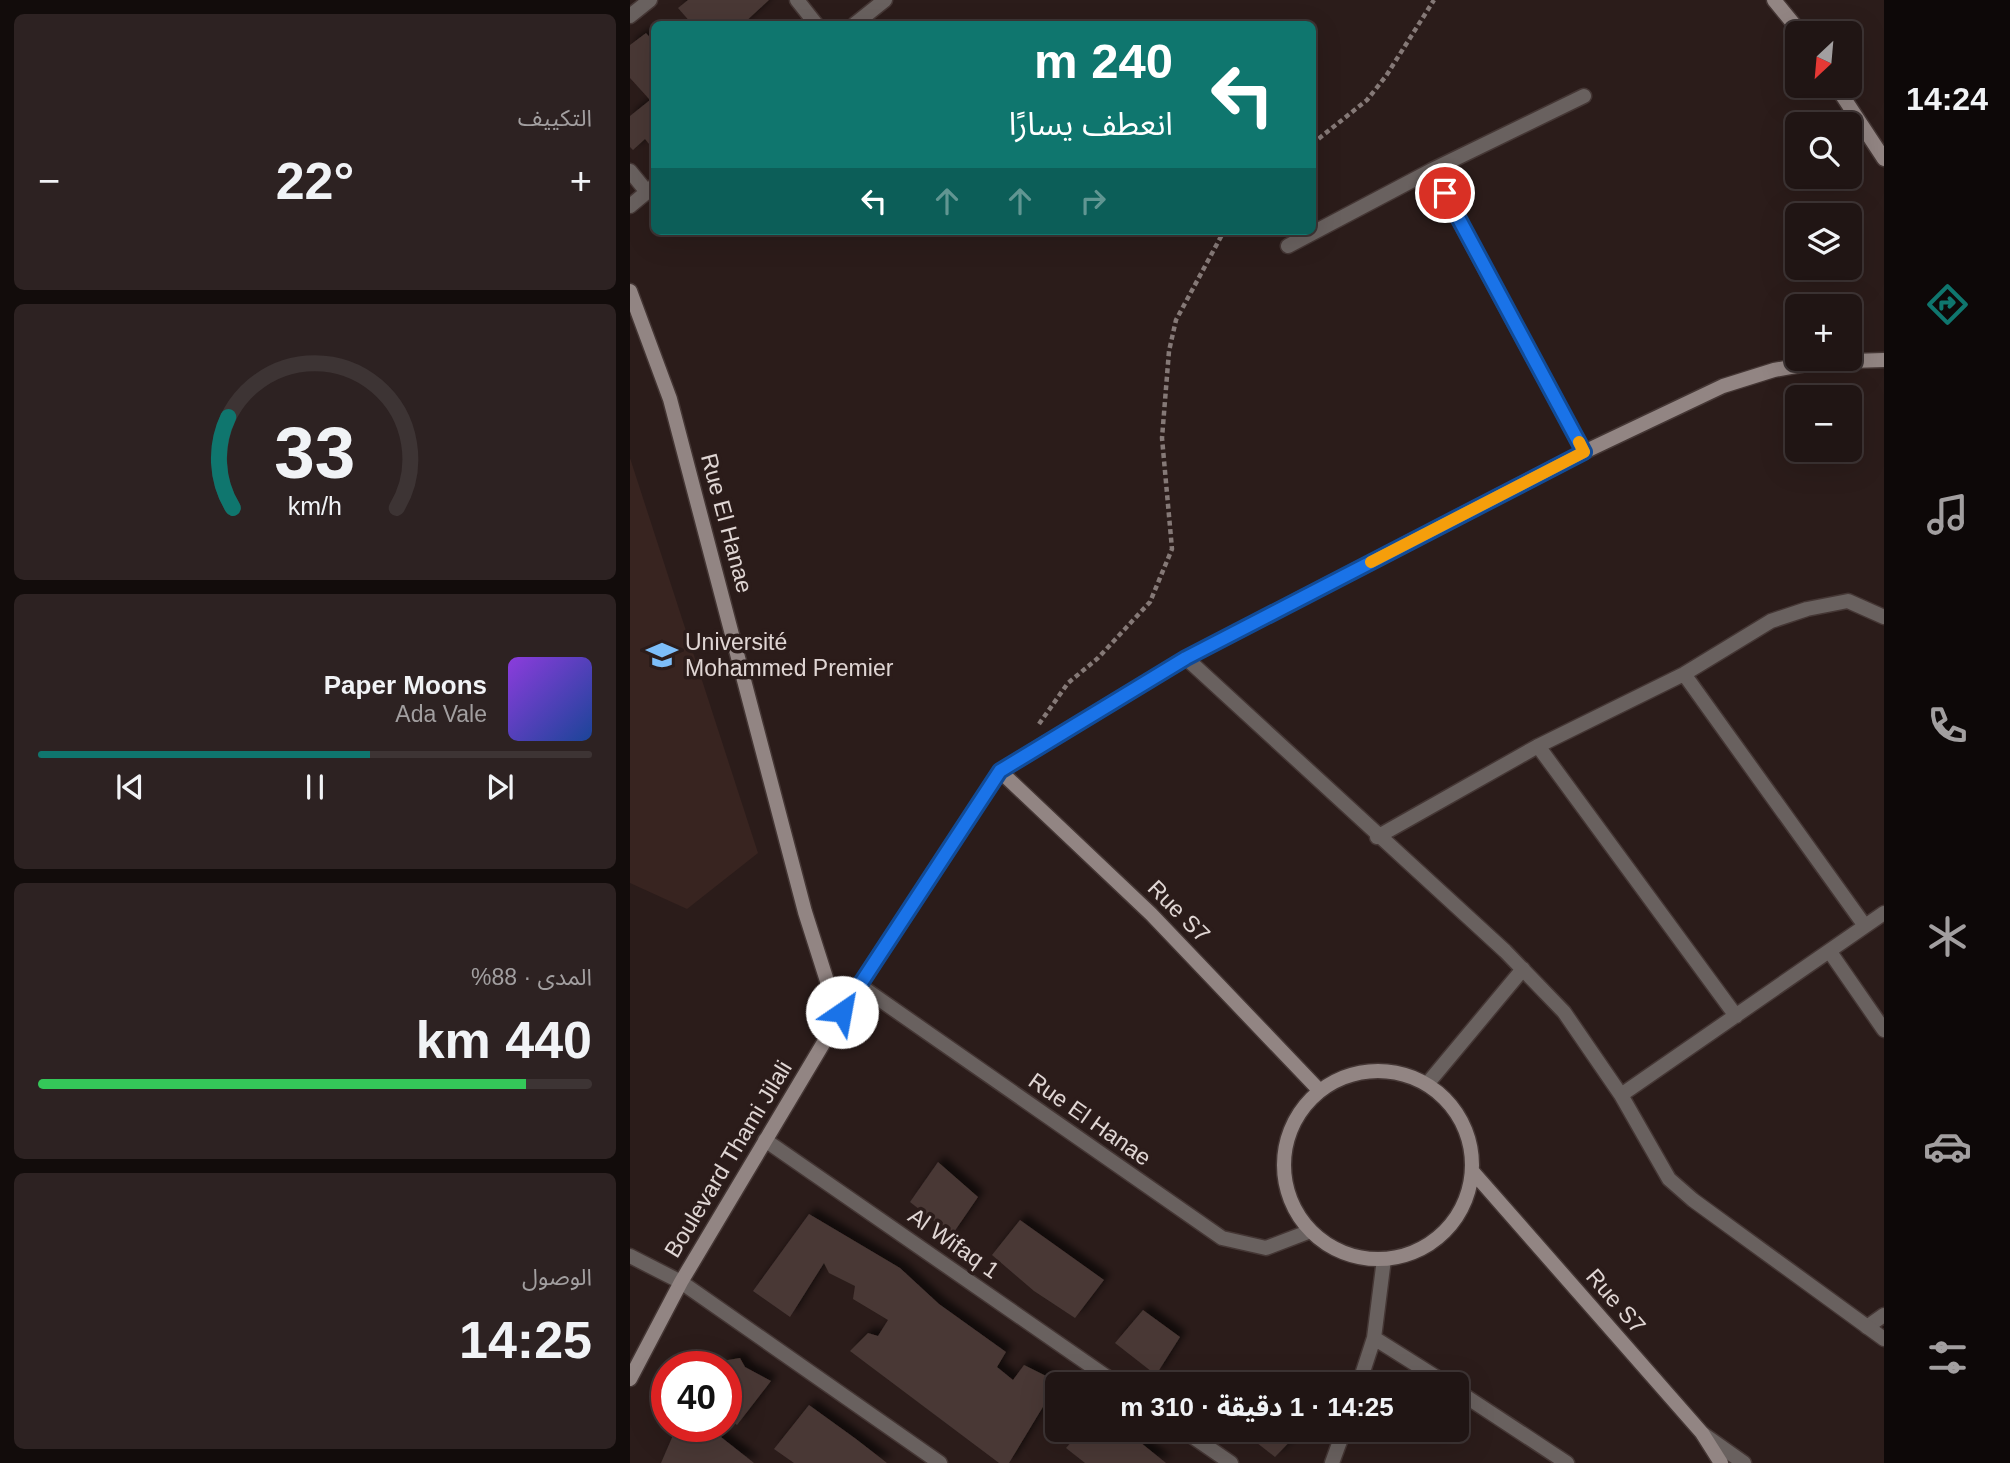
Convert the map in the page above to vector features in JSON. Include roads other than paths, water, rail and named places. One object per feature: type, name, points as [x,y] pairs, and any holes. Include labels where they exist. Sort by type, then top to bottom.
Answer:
[{"type":"street","points":[[630,16],[650,0]]},
{"type":"street","points":[[797,0],[814,21]]},
{"type":"street","points":[[859,21],[885,0]]},
{"type":"street","points":[[1774,0],[1791,21]]},
{"type":"street","points":[[1316,231],[1432,170],[1584,96]]},
{"type":"street","points":[[1844,98],[1884,159]]},
{"type":"street","points":[[1432,170],[1584,452]]},
{"type":"street","points":[[630,171],[651,189],[630,206]]},
{"type":"street","points":[[1288,246],[1309,235]]},
{"type":"street","name":"Rue El Hanae","points":[[630,291],[670,399],[799,888],[827,981],[842,1012]]},
{"type":"street","name":"Boulevard Thami Jilali","points":[[630,1379],[681,1282],[842,1012],[1000,771],[1028,751],[1186,658],[1584,452],[1723,386],[1774,370],[1818,362],[1884,360]]},
{"type":"street","points":[[1377,836],[1538,746],[1685,674],[1771,621],[1807,609],[1848,601],[1884,617]]},
{"type":"street","points":[[1186,658],[1523,970],[1564,1012],[1621,1095],[1669,1179],[1693,1200],[1884,1339]]},
{"type":"street","points":[[1685,674],[1865,926]]},
{"type":"street","points":[[1538,746],[1735,1016]]},
{"type":"street","name":"Rue S7","points":[[1000,771],[1151,914],[1319,1090]]},
{"type":"street","points":[[1621,1095],[1830,953],[1884,913]]},
{"type":"street","points":[[1830,953],[1884,1030]]},
{"type":"street","points":[[1428,1083],[1523,970]]},
{"type":"street","name":"Rue El Hanae","points":[[859,985],[1222,1238],[1266,1248],[1308,1232]]},
{"type":"street","points":[[1378,1070],[1408,1075],[1428,1083],[1457,1112],[1470,1141],[1473,1172],[1467,1198],[1454,1222],[1435,1241],[1411,1253],[1384,1259],[1357,1257],[1331,1247],[1308,1232],[1291,1205],[1283,1174],[1285,1142],[1298,1113],[1319,1090],[1347,1075],[1378,1070]]},
{"type":"street","name":"Al Wifaq 1","points":[[765,1140],[1100,1372]]},
{"type":"street","name":"Rue S7","points":[[1473,1172],[1702,1433],[1721,1463]]},
{"type":"street","points":[[630,1256],[681,1282],[940,1463]]},
{"type":"street","points":[[1363,1372],[1374,1338],[1384,1259]]},
{"type":"street","points":[[1867,1327],[1884,1315]]},
{"type":"street","points":[[1374,1338],[1428,1372]]},
{"type":"street","points":[[1469,1399],[1567,1463]]},
{"type":"street","points":[[1702,1433],[1744,1463]]},
{"type":"street","points":[[1200,1442],[1231,1463]]},
{"type":"street","points":[[1332,1463],[1339,1442]]},
{"type":"place","name":"Université Mohammed Premier","points":[[662,655]]}]
